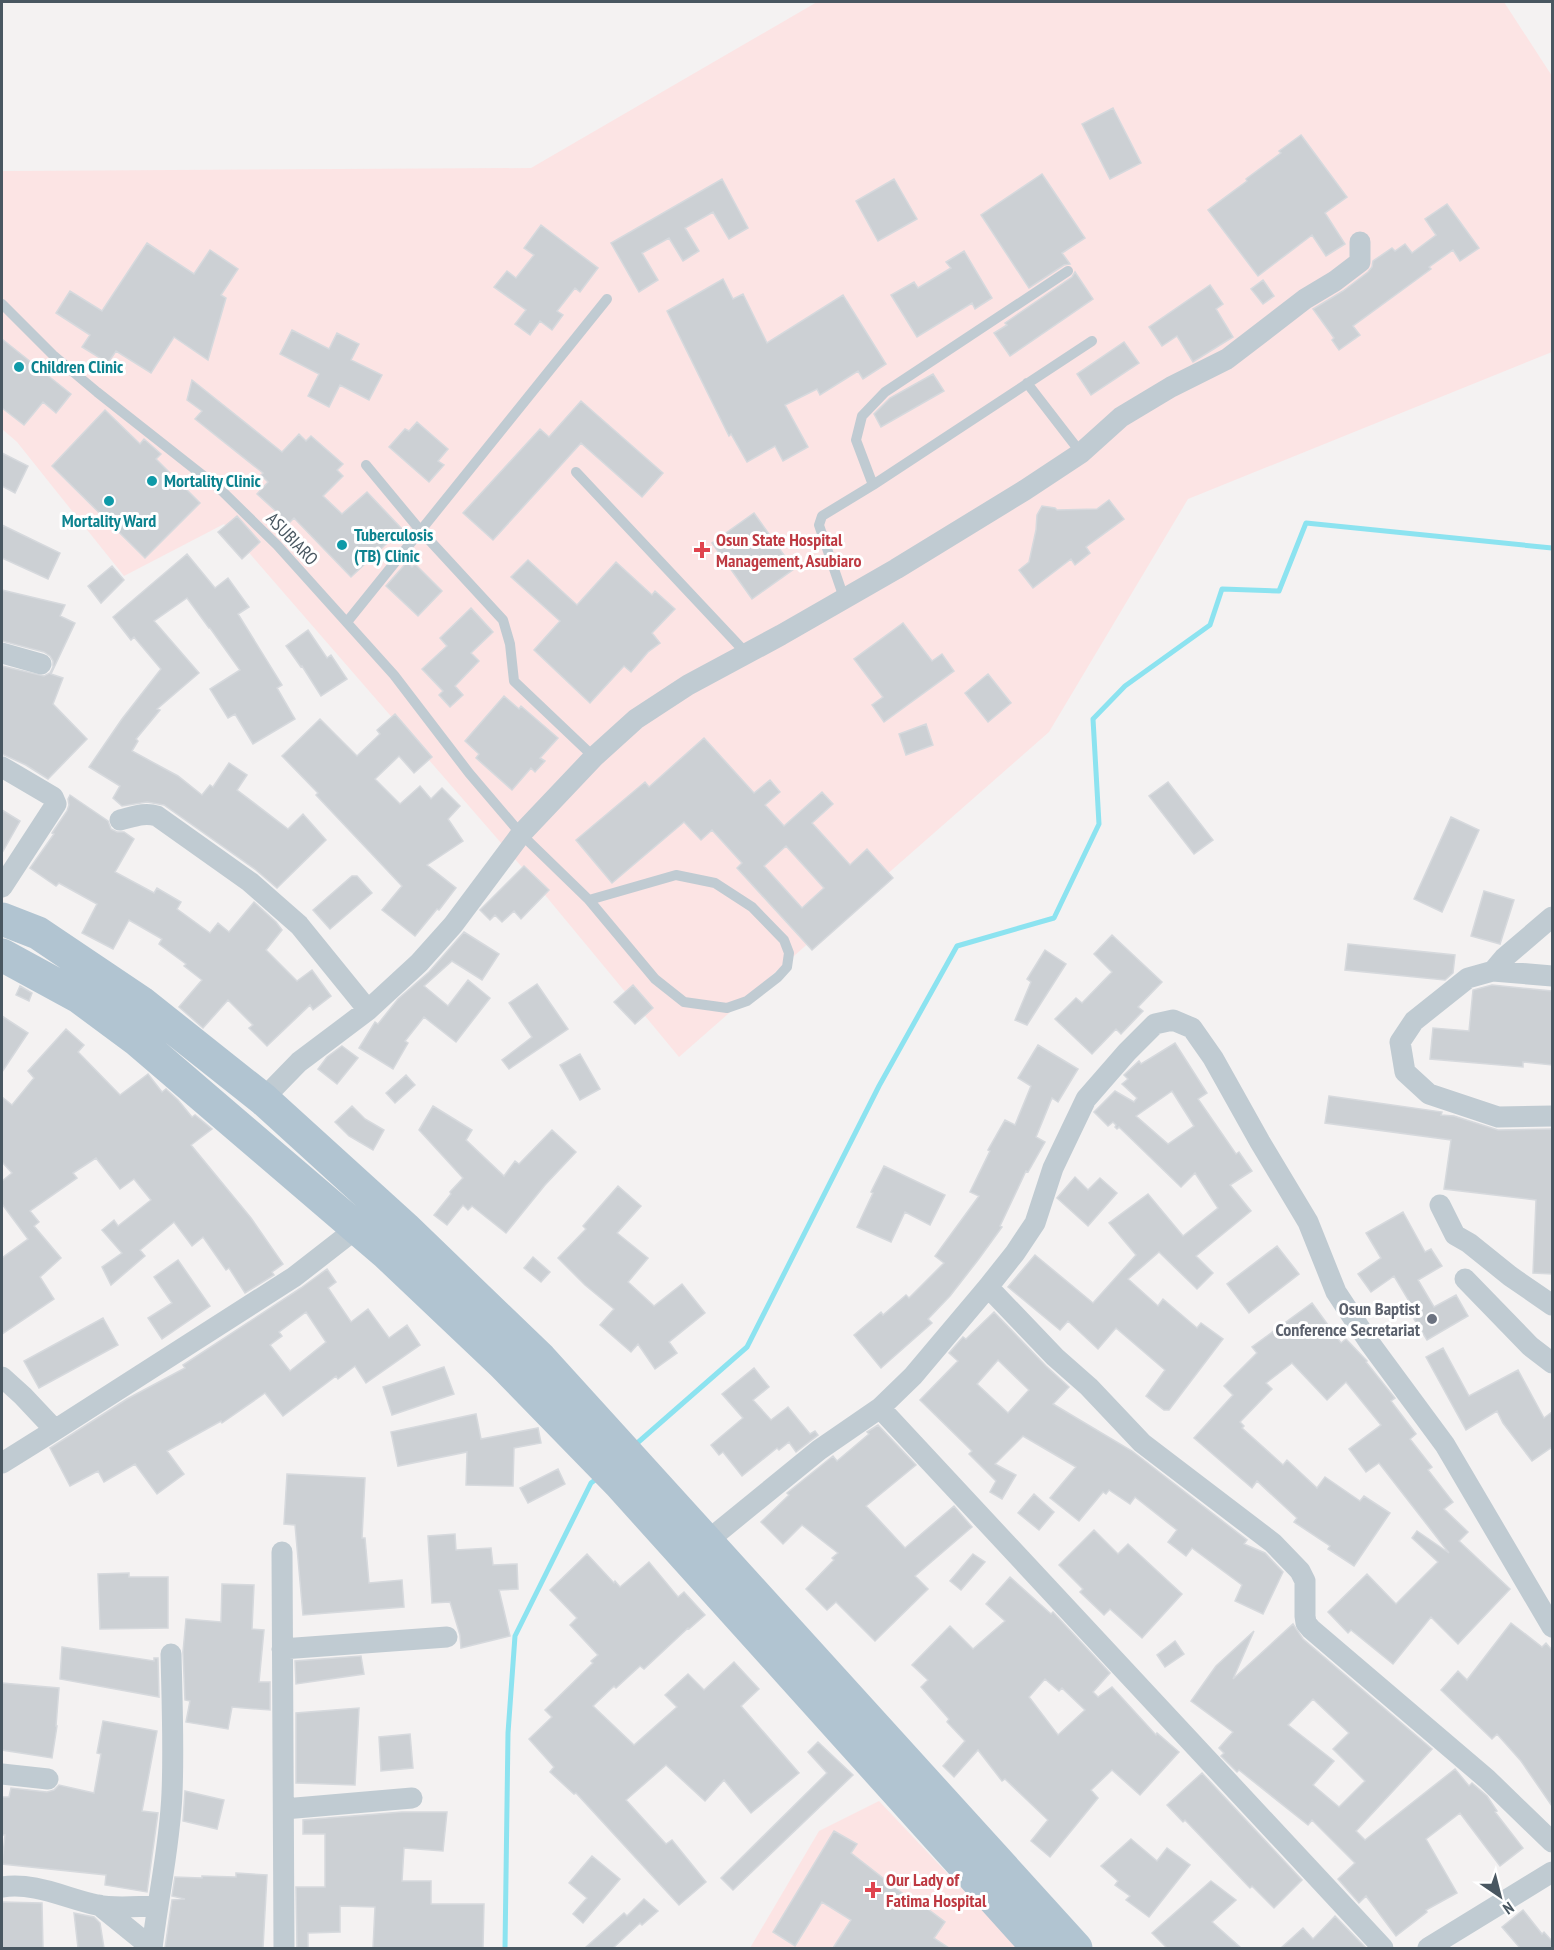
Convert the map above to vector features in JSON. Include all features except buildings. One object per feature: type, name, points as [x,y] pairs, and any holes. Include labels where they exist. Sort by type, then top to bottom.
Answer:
[{"type":"main road","points":[[2,919],[38,933],[91,967],[142,1003],[263,1099],[405,1228],[541,1359],[590,1433],[1038,1948]]},
{"type":"main road","points":[[2,955],[78,997],[137,1040],[357,1228],[502,1363],[590,1433]]},
{"type":"main road","points":[[629,1476],[706,1542],[1076,1948]]},
{"type":"street","points":[[263,1099],[298,1062],[368,1010],[419,963],[453,926],[521,834],[594,758],[636,719],[688,685],[844,598],[975,520],[1081,453],[1121,417],[1172,387],[1227,359],[1305,299],[1360,262],[1360,242]]},
{"type":"street","points":[[2,653],[41,664]]},
{"type":"street","points":[[2,767],[53,797],[56,804],[2,887]]},
{"type":"street","points":[[120,820],[141,814],[158,816],[249,882],[299,925],[368,1010]]},
{"type":"street","points":[[1493,971],[1504,958],[1552,917]]},
{"type":"street","points":[[1552,976],[1493,971],[1468,978],[1414,1021],[1400,1042],[1405,1072],[1429,1094],[1498,1117],[1552,1116]]},
{"type":"street","points":[[706,1542],[819,1450],[880,1408],[913,1376],[988,1287],[1035,1223],[1053,1168],[1086,1099],[1155,1024],[1173,1020],[1192,1028],[1213,1058],[1308,1222],[1335,1292],[1445,1445],[1552,1627]]},
{"type":"street","points":[[1440,1205],[1455,1235],[1552,1305]]},
{"type":"street","points":[[2,1463],[294,1277],[357,1228]]},
{"type":"street","points":[[1465,1278],[1530,1346],[1552,1363]]},
{"type":"street","points":[[988,1287],[1142,1443],[1273,1543],[1300,1571],[1305,1581],[1305,1616],[1306,1623],[1311,1629],[1479,1771],[1552,1842]]},
{"type":"street","points":[[2,1377],[55,1430]]},
{"type":"street","points":[[880,1408],[1383,1948]]},
{"type":"street","points":[[282,1552],[284,1948]]},
{"type":"street","points":[[282,1648],[447,1638]]},
{"type":"street","points":[[152,1948],[166,1860],[172,1793],[171,1654]]},
{"type":"street","points":[[2,1774],[48,1779]]},
{"type":"street","points":[[284,1809],[412,1798]]},
{"type":"street","points":[[1428,1948],[1552,1872]]},
{"type":"street","points":[[2,1887],[40,1888],[99,1905],[157,1906]]},
{"type":"street","points":[[99,1905],[152,1948]]},
{"type":"lane","points":[[873,485],[856,440],[862,416],[885,392],[1068,271]]},
{"type":"lane","points":[[347,622],[608,298]]},
{"type":"lane","name":"ASUBIARO","points":[[2,304],[53,355],[220,489],[277,545],[393,675],[469,773],[521,834],[589,900],[655,979],[684,1002],[727,1008],[747,1001],[787,967],[789,953],[784,940],[752,907],[715,883],[676,875],[589,900]]},
{"type":"lane","points":[[844,598],[819,525],[822,516],[1092,341]]},
{"type":"lane","points":[[1027,383],[1081,453]]},
{"type":"lane","points":[[366,465],[420,530],[503,620],[510,644],[514,681],[594,758]]},
{"type":"lane","points":[[576,472],[746,653]]},
{"type":"shaded area","name":"Osun State Hospital Management, Asubiaro","points":[[817,2],[1504,2],[1552,76],[1552,352],[1188,499],[1049,732],[679,1057],[521,866],[224,524],[124,576],[17,442],[2,429],[2,171],[531,168]]},
{"type":"shaded area","name":"Our Lady of Fatima Hospital","points":[[879,1801],[1018,1948],[750,1948],[819,1831]]},
{"type":"waterway","points":[[635,1445],[747,1347],[879,1086],[957,946],[1054,918],[1099,824],[1093,719],[1125,686],[1210,625],[1222,589],[1279,591],[1306,523],[1552,548]]},
{"type":"waterway","points":[[505,1948],[508,1733],[515,1636],[591,1483],[599,1477]]},
{"type":"place","name":"Children Clinic","points":[[19,367]]},
{"type":"place","name":"Mortality Clinic","points":[[152,481]]},
{"type":"place","name":"Mortality Ward","points":[[109,501]]},
{"type":"place","name":"Tuberculosis (TB) Clinic","points":[[342,545]]},
{"type":"place","name":"Osun State Hospital Management, Asubiaro","points":[[702,550]]},
{"type":"place","name":"Osun Baptist Conference Secretariat","points":[[1432,1319]]},
{"type":"place","name":"Our Lady of Fatima Hospital","points":[[873,1890]]}]
